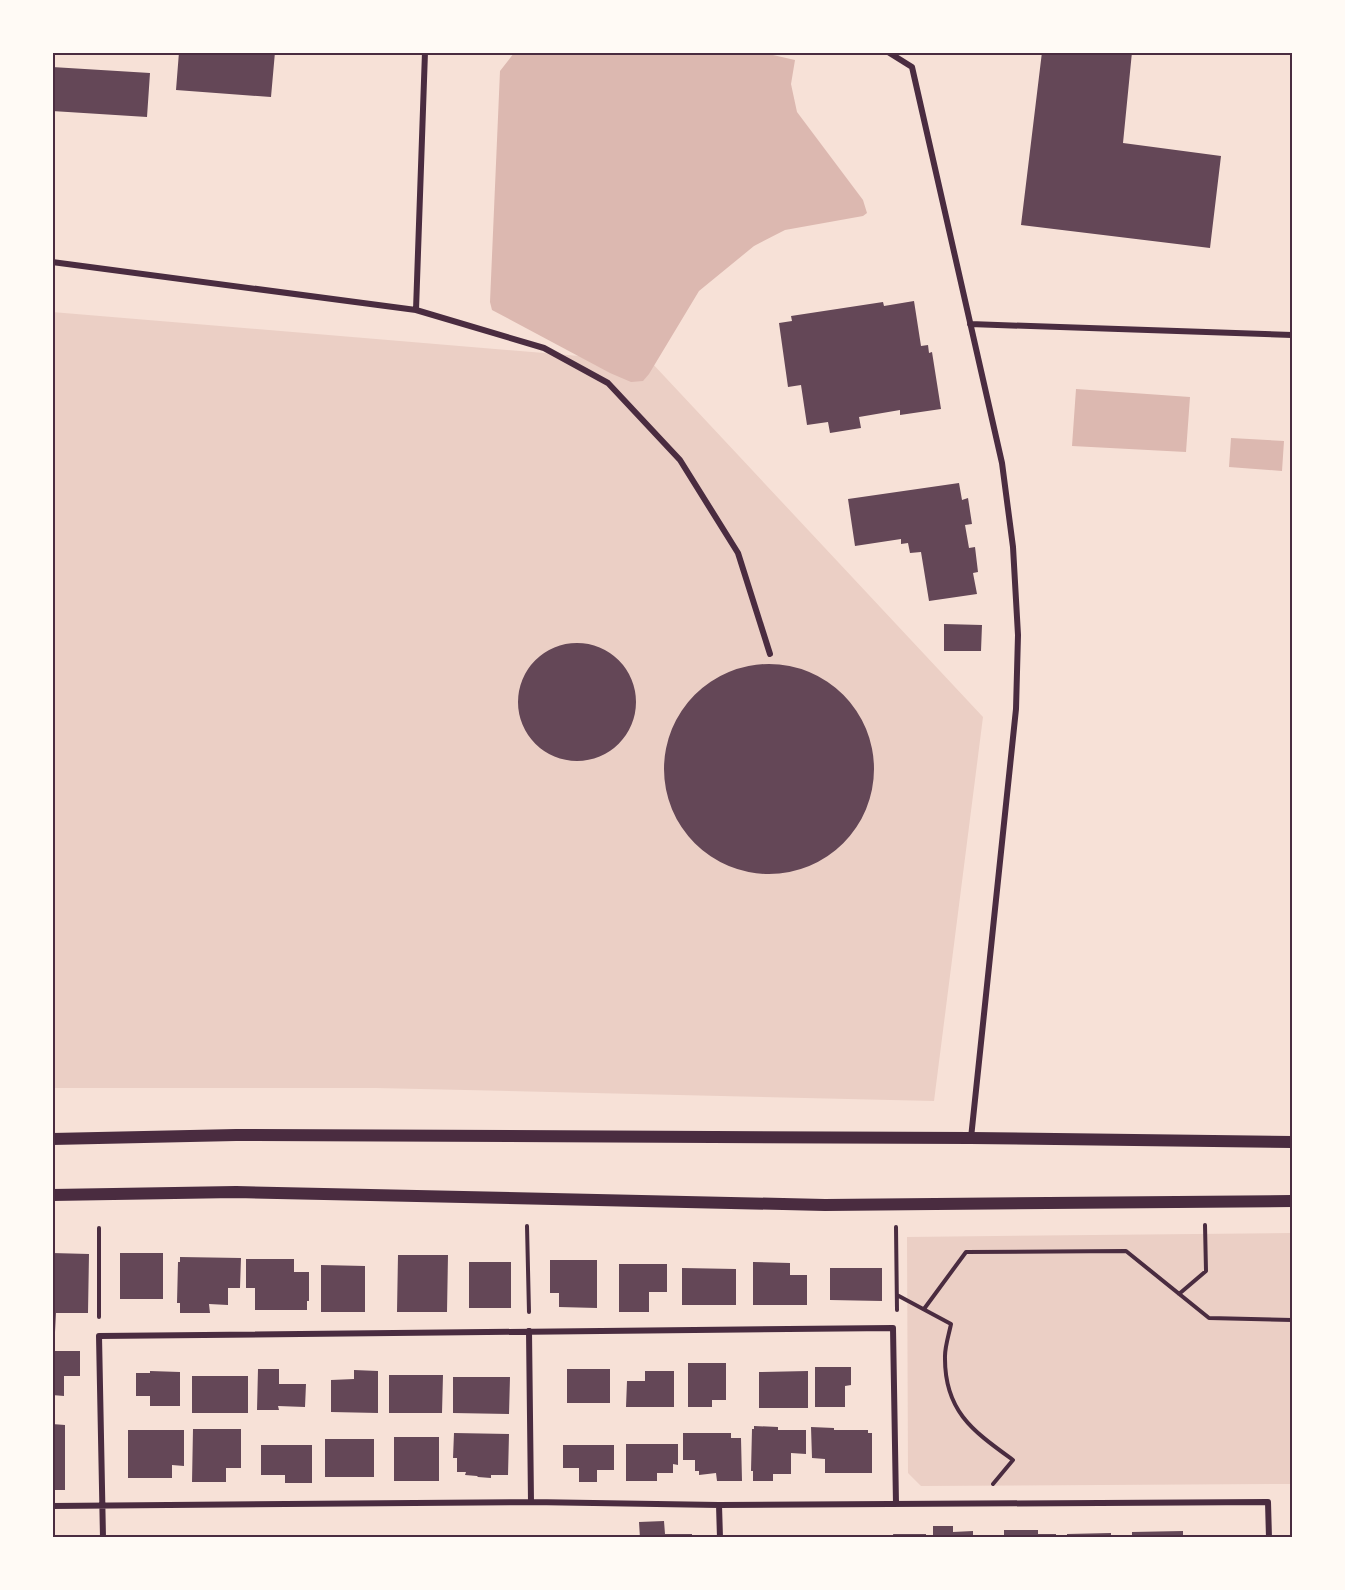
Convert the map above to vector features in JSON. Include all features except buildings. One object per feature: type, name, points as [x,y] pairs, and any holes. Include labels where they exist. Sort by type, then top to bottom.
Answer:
[{"type":"main road","points":[[52,1139],[236,1135],[971,1138],[1293,1142]]},
{"type":"main road","points":[[52,1195],[236,1192],[825,1205],[1293,1201]]},
{"type":"street","points":[[416,310],[425,52]]},
{"type":"street","points":[[888,52],[912,67],[1002,463],[1013,547],[1018,635],[1016,709],[971,1138]]},
{"type":"street","points":[[52,262],[416,310],[544,348],[608,383],[680,460],[738,553],[770,654]]},
{"type":"street","points":[[970,324],[1293,335]]},
{"type":"street","points":[[103,1538],[99,1336],[893,1328],[896,1504]]},
{"type":"street","points":[[530,1331],[531,1502]]},
{"type":"street","points":[[52,1506],[531,1502],[720,1505],[1268,1502],[1269,1538]]},
{"type":"street","points":[[720,1505],[720,1538]]},
{"type":"path","points":[[893,1328],[897,1314],[896,1223]]},
{"type":"path","points":[[1179,1294],[1206,1271],[1205,1225]]},
{"type":"path","points":[[527,1226],[530,1331]]},
{"type":"path","points":[[99,1228],[99,1336]]},
{"type":"path","points":[[924,1309],[966,1252],[1126,1251],[1209,1318],[1293,1320]]},
{"type":"path","points":[[897,1295],[951,1324],[945,1355],[949,1394],[962,1418],[983,1438],[1013,1460],[975,1504]]},
{"type":"shaded area","points":[[760,52],[795,60],[791,84],[797,112],[863,200],[867,213],[863,216],[785,230],[754,246],[699,291],[643,381],[631,382],[610,373],[492,310],[490,302],[500,71],[514,53]]},
{"type":"shaded area","points":[[52,312],[651,362],[983,717],[934,1101],[376,1088],[53,1088]]},
{"type":"shaded area","points":[[1076,389],[1190,397],[1186,452],[1072,446]]},
{"type":"shaded area","points":[[1231,438],[1284,441],[1282,471],[1229,467]]},
{"type":"shaded area","points":[[1292,1233],[1292,1484],[921,1486],[908,1473],[907,1237]]}]
